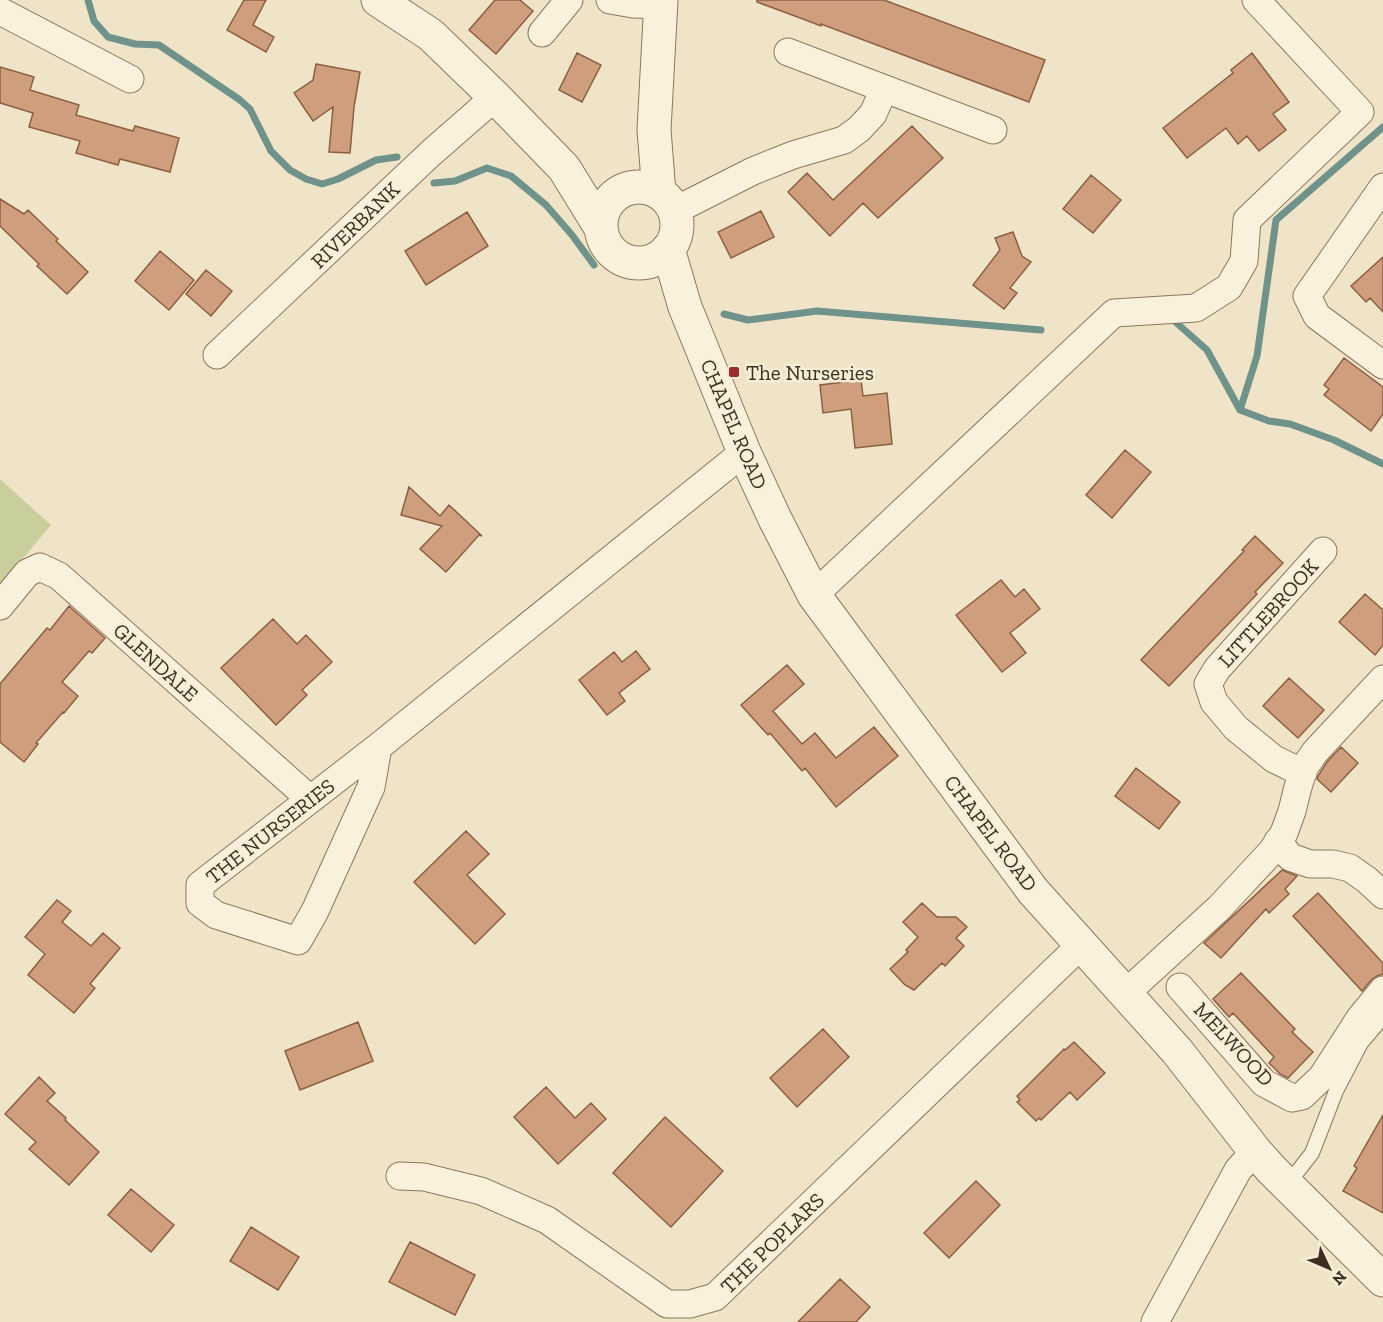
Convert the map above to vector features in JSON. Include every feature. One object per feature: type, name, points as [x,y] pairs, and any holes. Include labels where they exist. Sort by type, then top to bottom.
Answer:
[{"type":"street","points":[[378,0],[431,36],[495,97],[564,168],[601,228]]},
{"type":"street","points":[[542,33],[569,0]]},
{"type":"street","points":[[610,0],[633,4],[661,3],[654,130],[667,202],[676,221],[673,240],[655,256],[630,262],[619,258],[610,250],[603,240],[601,228],[605,208],[611,200],[623,191],[638,188],[649,189],[667,202]]},
{"type":"street","points":[[814,595],[1114,313],[1196,308],[1229,287],[1244,261],[1247,220],[1360,112],[1257,0]]},
{"type":"street","points":[[0,11],[130,79]]},
{"type":"street","points":[[788,52],[993,130]]},
{"type":"street","points":[[667,202],[793,155],[844,140],[859,129],[873,114],[884,89]]},
{"type":"street","name":"RIVERBANK","points":[[217,356],[430,153],[495,97]]},
{"type":"street","points":[[623,191],[654,130]]},
{"type":"street","points":[[564,168],[623,191]]},
{"type":"street","points":[[1383,187],[1307,296],[1317,316],[1383,365]]},
{"type":"street","name":"CHAPEL ROAD","points":[[655,256],[685,307],[744,452],[814,595],[1033,891],[1177,1051],[1255,1152],[1383,1280]]},
{"type":"street","name":"THE NURSERIES","points":[[378,747],[371,787],[315,911],[298,941],[216,915],[200,903],[200,885],[378,747],[744,452]]},
{"type":"street","name":"LITTLEBROOK","points":[[1303,773],[1274,759],[1236,728],[1214,702],[1208,684],[1217,669],[1323,550]]},
{"type":"street","name":"GLENDALE","points":[[0,606],[27,573],[40,567],[59,576],[310,799]]},
{"type":"street","points":[[1126,993],[1219,908],[1256,869],[1284,833],[1303,773],[1315,752],[1383,679]]},
{"type":"street","points":[[1278,841],[1290,857],[1310,864],[1333,864],[1350,868],[1382,892]]},
{"type":"street","name":"THE POPLARS","points":[[400,1176],[424,1177],[481,1191],[547,1220],[667,1304],[690,1304],[716,1297],[1081,945]]},
{"type":"street","name":"MELWOOD","points":[[1180,987],[1264,1083],[1292,1098],[1302,1096],[1322,1077],[1360,1018],[1383,990]]},
{"type":"street","points":[[1155,1322],[1238,1170],[1255,1152]]},
{"type":"lane","points":[[1287,1185],[1312,1153],[1336,1090],[1361,1043],[1383,1017]]},
{"type":"green space","points":[[0,479],[51,525],[0,586]]},
{"type":"building","points":[[244,0],[266,0],[253,25],[274,37],[266,52],[227,30]]},
{"type":"building","points":[[495,0],[520,0],[533,11],[496,54],[469,30]]},
{"type":"building","points":[[757,0],[884,0],[1045,60],[1029,102],[757,2]]},
{"type":"building","points":[[577,53],[601,65],[582,102],[559,90]]},
{"type":"building","points":[[1252,53],[1289,102],[1273,114],[1286,130],[1259,151],[1247,136],[1238,144],[1226,128],[1187,158],[1163,128],[1233,73],[1231,70]]},
{"type":"building","points":[[316,64],[360,72],[350,153],[329,152],[333,107],[313,121],[294,93],[313,80]]},
{"type":"building","points":[[0,67],[34,77],[30,90],[79,105],[76,115],[133,131],[135,126],[179,138],[170,172],[120,159],[118,165],[76,153],[80,141],[29,127],[33,113],[0,103]]},
{"type":"building","points":[[912,126],[943,158],[878,218],[863,203],[830,236],[788,192],[807,173],[833,200]]},
{"type":"building","points":[[1091,175],[1121,200],[1093,233],[1063,209]]},
{"type":"building","points":[[0,199],[24,214],[28,210],[88,272],[67,294],[0,226]]},
{"type":"building","points":[[761,211],[774,237],[731,258],[718,232]]},
{"type":"building","points":[[467,212],[488,246],[426,285],[405,251]]},
{"type":"building","points":[[1013,232],[1022,256],[1031,262],[1010,288],[1017,293],[1004,309],[973,285],[1000,250],[995,238]]},
{"type":"building","points":[[160,251],[194,280],[169,310],[135,281]]},
{"type":"building","points":[[1383,257],[1383,312],[1370,298],[1366,302],[1351,286]]},
{"type":"building","points":[[206,270],[232,291],[211,316],[186,294]]},
{"type":"building","points":[[1344,358],[1383,387],[1383,414],[1371,431],[1324,395],[1329,389],[1324,385]]},
{"type":"building","points":[[861,380],[863,396],[887,393],[892,444],[855,448],[851,409],[823,413],[820,385]]},
{"type":"building","points":[[1125,450],[1151,472],[1112,518],[1086,495]]},
{"type":"building","points":[[409,487],[440,516],[449,505],[482,536],[479,535],[446,572],[420,549],[442,526],[401,515]]},
{"type":"building","points":[[1255,536],[1283,563],[1255,592],[1257,594],[1169,686],[1141,660],[1244,551],[1242,550]]},
{"type":"building","points":[[1001,580],[1015,597],[1024,589],[1040,609],[1010,633],[1026,653],[1002,672],[956,615]]},
{"type":"building","points":[[1365,594],[1383,610],[1383,645],[1375,655],[1339,622]]},
{"type":"building","points":[[69,606],[105,638],[92,653],[89,651],[62,682],[78,696],[36,743],[38,744],[24,762],[0,742],[0,684],[47,628],[50,630]]},
{"type":"building","points":[[273,619],[297,644],[306,635],[332,662],[302,690],[307,695],[276,725],[221,668]]},
{"type":"building","points":[[636,651],[650,669],[619,693],[625,701],[607,715],[579,680],[614,652],[622,662]]},
{"type":"building","points":[[787,665],[804,684],[773,711],[802,744],[815,733],[836,758],[874,727],[898,756],[836,807],[805,768],[802,771],[770,733],[768,735],[741,705]]},
{"type":"building","points":[[1289,678],[1324,710],[1298,738],[1263,706]]},
{"type":"building","points":[[1341,747],[1358,763],[1331,792],[1317,779],[1327,762]]},
{"type":"building","points":[[1136,768],[1180,802],[1159,829],[1115,796]]},
{"type":"building","points":[[466,831],[489,854],[467,875],[505,914],[475,944],[414,882]]},
{"type":"building","points":[[1282,870],[1297,876],[1285,889],[1289,894],[1269,913],[1266,909],[1221,958],[1204,943]]},
{"type":"building","points":[[1318,893],[1383,963],[1383,974],[1371,980],[1362,991],[1293,916]]},
{"type":"building","points":[[57,900],[71,911],[62,922],[91,946],[103,933],[120,948],[90,984],[95,988],[74,1013],[28,975],[45,954],[25,937]]},
{"type":"building","points":[[922,903],[937,917],[956,917],[967,927],[956,938],[964,946],[945,966],[942,963],[914,990],[905,985],[890,969],[908,952],[906,950],[918,937],[903,922]]},
{"type":"building","points":[[1241,973],[1295,1029],[1292,1032],[1313,1052],[1288,1078],[1280,1074],[1269,1063],[1274,1057],[1233,1013],[1229,1017],[1213,999]]},
{"type":"building","points":[[358,1022],[373,1061],[300,1090],[285,1051]]},
{"type":"building","points":[[823,1029],[849,1057],[797,1107],[770,1078]]},
{"type":"building","points":[[1074,1042],[1105,1073],[1077,1100],[1070,1092],[1041,1120],[1039,1118],[1036,1121],[1017,1102],[1020,1100],[1017,1096]]},
{"type":"building","points":[[39,1077],[55,1093],[47,1101],[99,1152],[69,1185],[29,1149],[36,1142],[5,1114]]},
{"type":"building","points":[[546,1087],[575,1118],[591,1103],[606,1119],[558,1164],[514,1117]]},
{"type":"building","points":[[1383,1115],[1383,1213],[1343,1191],[1357,1168],[1354,1166]]},
{"type":"building","points":[[665,1117],[723,1171],[671,1227],[613,1173]]},
{"type":"building","points":[[976,1181],[1000,1205],[949,1258],[924,1233]]},
{"type":"building","points":[[131,1189],[174,1225],[151,1252],[108,1215]]},
{"type":"building","points":[[251,1227],[299,1257],[278,1290],[230,1261]]},
{"type":"building","points":[[410,1242],[475,1275],[455,1315],[389,1282]]},
{"type":"building","points":[[840,1279],[870,1307],[856,1322],[798,1322]]},
{"type":"waterway","points":[[88,0],[94,21],[108,37],[135,44],[159,45],[240,100],[250,109],[271,151],[290,170],[306,179],[322,184],[338,179],[376,160],[397,157]]},
{"type":"waterway","points":[[1240,410],[1257,356],[1276,220],[1383,127]]},
{"type":"waterway","points":[[434,183],[455,181],[487,168],[511,176],[546,205],[594,265]]},
{"type":"waterway","points":[[724,314],[748,320],[817,311],[1041,330]]},
{"type":"waterway","points":[[1171,318],[1207,350],[1240,410],[1269,421],[1290,424],[1334,440],[1383,464]]},
{"type":"place","name":"The Nurseries","points":[[734,372]]}]
